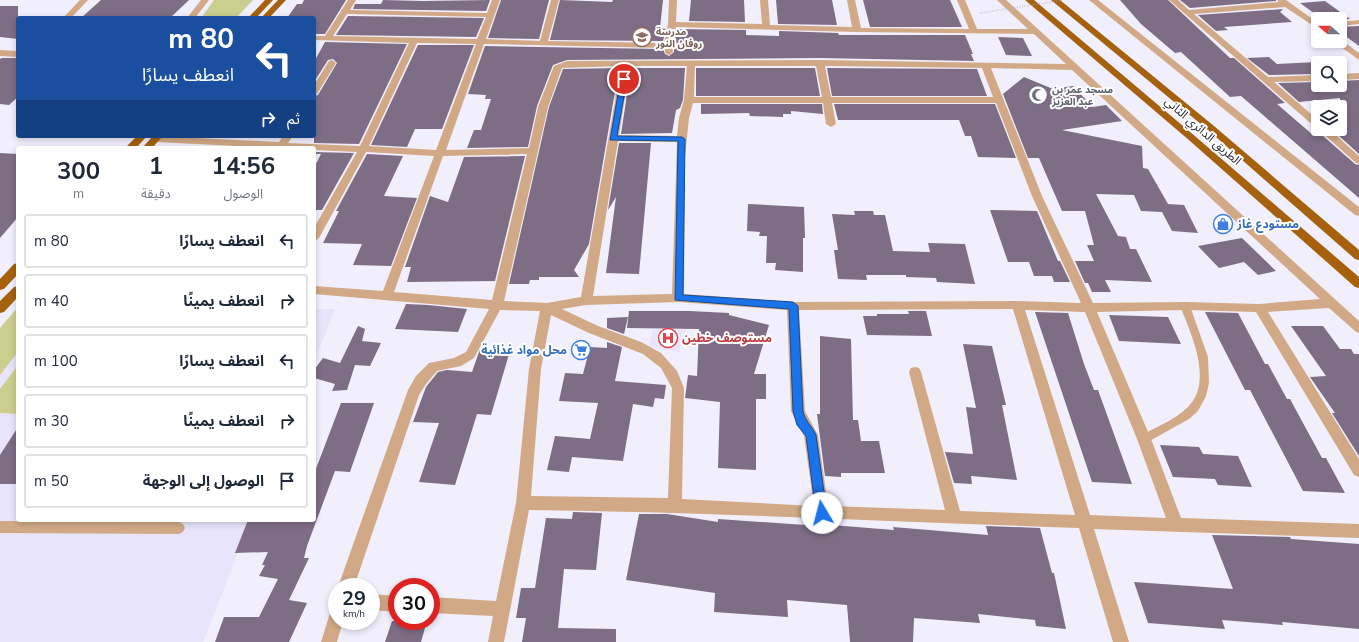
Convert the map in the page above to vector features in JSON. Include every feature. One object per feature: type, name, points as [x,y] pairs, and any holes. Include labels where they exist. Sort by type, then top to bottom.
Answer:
[{"type":"highway","points":[[254,16],[268,0]]},
{"type":"highway","points":[[267,16],[282,0]]},
{"type":"highway","name":"الطريق الدائري الثاني","points":[[1029,0],[1193,138],[1359,284]]},
{"type":"highway","name":"الطريق الدائري الثاني","points":[[1055,0],[1211,128],[1359,256]]},
{"type":"highway","points":[[132,146],[140,138]]},
{"type":"highway","points":[[149,146],[156,138]]},
{"type":"highway","points":[[1,284],[16,269]]},
{"type":"highway","points":[[0,309],[16,292]]},
{"type":"street","points":[[68,16],[84,0]]},
{"type":"street","points":[[193,16],[205,0]]},
{"type":"street","points":[[328,38],[352,0]]},
{"type":"street","points":[[387,296],[496,0]]},
{"type":"street","points":[[543,44],[555,0]]},
{"type":"street","points":[[671,63],[668,46],[672,24],[673,0]]},
{"type":"street","points":[[764,0],[766,26]]},
{"type":"street","points":[[851,0],[857,30]]},
{"type":"street","points":[[961,0],[974,32]]},
{"type":"street","points":[[1001,0],[1359,328]]},
{"type":"street","points":[[1093,0],[1359,212]]},
{"type":"street","points":[[1173,0],[1311,119]]},
{"type":"street","points":[[1188,12],[1284,2],[1311,22]]},
{"type":"street","points":[[344,12],[491,15]]},
{"type":"street","points":[[1347,23],[1359,22]]},
{"type":"street","points":[[672,24],[857,30],[1037,32]]},
{"type":"street","points":[[316,38],[668,46]]},
{"type":"street","points":[[316,234],[363,149],[414,40]]},
{"type":"street","points":[[1347,48],[1359,57]]},
{"type":"street","points":[[0,53],[16,54]]},
{"type":"street","points":[[349,578],[413,394],[421,380],[433,367],[456,362],[470,355],[497,305],[543,107],[558,66],[671,63],[820,62],[986,67],[1073,67]]},
{"type":"street","points":[[820,62],[832,124]]},
{"type":"street","points":[[316,89],[332,63]]},
{"type":"street","points":[[678,298],[682,139],[689,100],[691,63]]},
{"type":"street","points":[[586,302],[626,64]]},
{"type":"street","points":[[986,67],[1037,196],[1089,308],[1144,439],[1176,524]]},
{"type":"street","points":[[1347,77],[1359,76]]},
{"type":"street","points":[[1267,80],[1311,78]]},
{"type":"street","points":[[689,100],[999,100]]},
{"type":"street","points":[[1331,136],[1359,161]]},
{"type":"street","points":[[169,138],[268,146]]},
{"type":"street","points":[[613,138],[682,139]]},
{"type":"street","points":[[316,148],[440,153],[533,151]]},
{"type":"street","points":[[316,290],[497,305],[547,307],[586,302],[678,298],[793,306],[1018,305],[1089,308],[1185,306],[1259,308],[1332,303]]},
{"type":"street","points":[[1018,305],[1121,642]]},
{"type":"street","points":[[793,306],[798,411],[801,422],[808,429],[811,435],[822,513]]},
{"type":"street","points":[[496,642],[522,503],[535,369],[547,307]]},
{"type":"street","points":[[547,307],[600,332],[647,349],[668,366],[674,374],[678,388],[675,505]]},
{"type":"street","points":[[1259,308],[1359,471]]},
{"type":"street","points":[[915,372],[954,517]]},
{"type":"street","points":[[522,503],[675,505],[822,513],[1359,531]]},
{"type":"street","points":[[440,606],[502,609]]},
{"type":"street","points":[[329,642],[333,630]]},
{"type":"lane","points":[[1144,439],[1194,409],[1206,382],[1202,350],[1185,306]]},
{"type":"lane","points":[[0,527],[180,528]]},
{"type":"path","points":[[980,13],[1064,0]]},
{"type":"shaded area","points":[[316,309],[335,309],[316,357]]},
{"type":"shaded area","name":"مستوصف خطين","points":[[653,330],[686,330],[684,347],[680,346],[680,352],[649,347]]},
{"type":"shaded area","points":[[16,355],[16,522],[250,522],[203,642],[0,642],[0,375]]},
{"type":"green space","points":[[214,0],[253,0],[238,16],[202,16]]},
{"type":"green space","points":[[16,309],[16,355],[0,375],[0,328]]},
{"type":"green space","points":[[16,368],[16,414],[0,413],[0,389]]},
{"type":"building","points":[[101,0],[189,0],[172,16],[83,16]]},
{"type":"building","points":[[304,0],[346,0],[325,34],[316,34],[316,16],[288,16],[297,4],[302,4]]},
{"type":"building","points":[[383,0],[490,0],[486,11],[353,9],[355,4],[381,4]]},
{"type":"building","points":[[501,0],[549,0],[539,39],[488,38]]},
{"type":"building","points":[[560,0],[612,2],[613,0],[663,0],[660,28],[666,29],[663,41],[550,40]]},
{"type":"building","points":[[691,0],[744,0],[745,22],[689,21]]},
{"type":"building","points":[[776,0],[832,0],[837,25],[778,24]]},
{"type":"building","points":[[863,0],[950,0],[962,27],[870,27]]},
{"type":"building","points":[[1120,0],[1168,0],[1230,58],[1234,58],[1285,103],[1277,104],[1311,133],[1311,136],[1323,136],[1355,164],[1359,165],[1359,198],[1241,96],[1230,97],[1181,52],[1175,53],[1141,24]]},
{"type":"building","points":[[1180,0],[1276,0],[1276,1],[1190,8]]},
{"type":"building","points":[[1325,1],[1340,12],[1312,12],[1300,3]]},
{"type":"building","points":[[0,6],[18,6],[18,16],[16,16],[16,39],[0,37]]},
{"type":"building","points":[[1283,9],[1280,12],[1292,22],[1224,27],[1228,30],[1216,31],[1198,15]]},
{"type":"building","points":[[348,16],[484,18],[476,37],[336,35]]},
{"type":"building","points":[[1359,26],[1359,46],[1347,37],[1347,27]]},
{"type":"building","points":[[677,29],[746,30],[746,35],[779,36],[779,31],[838,33],[839,35],[965,35],[973,54],[971,54],[974,61],[820,58],[567,60],[553,65],[537,106],[528,147],[467,148],[474,130],[481,130],[491,99],[485,99],[486,95],[468,94],[485,46],[663,49],[665,54],[669,56],[674,52]]},
{"type":"building","points":[[998,37],[1023,38],[1032,56],[1006,55]]},
{"type":"building","points":[[325,42],[407,44],[359,144],[314,143],[314,138],[316,138],[316,96],[318,95],[337,63],[333,59],[328,60],[316,79],[316,58]]},
{"type":"building","points":[[418,45],[474,45],[442,129],[415,129],[407,147],[371,145]]},
{"type":"building","points":[[1269,57],[1277,64],[1311,62],[1311,74],[1269,75],[1247,58]]},
{"type":"building","points":[[16,58],[16,99],[9,105],[0,104],[0,59]]},
{"type":"building","points":[[619,68],[589,244],[574,270],[579,277],[539,277],[539,280],[530,280],[529,284],[509,284],[549,107],[563,69]]},
{"type":"building","points":[[631,68],[685,68],[683,100],[680,108],[676,110],[672,133],[621,134]]},
{"type":"building","points":[[696,68],[815,68],[820,96],[696,96]]},
{"type":"building","points":[[827,68],[977,69],[987,96],[832,96]]},
{"type":"building","points":[[1024,77],[1053,89],[1073,86],[1093,107],[1106,105],[1122,121],[1062,130],[1142,146],[1143,168],[1148,169],[1168,204],[1184,205],[1198,233],[1172,231],[1162,212],[1141,211],[1134,195],[1096,194],[1118,236],[1126,237],[1130,249],[1136,249],[1152,282],[1105,280],[1111,292],[1092,292],[1088,283],[1085,283],[1075,261],[1094,261],[1087,245],[1094,245],[1085,211],[1062,211],[1039,158],[1028,158],[1003,94]]},
{"type":"building","points":[[1359,80],[1359,154],[1339,136],[1347,136],[1347,100],[1340,100],[1340,98],[1299,102],[1278,83],[1311,82],[1311,92],[1347,92],[1347,81]]},
{"type":"building","points":[[701,104],[822,104],[823,114],[791,111],[791,114],[783,114],[783,117],[750,116],[749,113],[701,114]]},
{"type":"building","points":[[834,104],[995,104],[1016,158],[978,157],[971,136],[965,136],[959,120],[838,120]]},
{"type":"building","points":[[619,143],[651,143],[639,274],[606,273],[616,197],[608,210]]},
{"type":"building","points":[[316,152],[354,153],[322,210],[316,210],[316,164],[321,154],[316,154]]},
{"type":"building","points":[[0,153],[16,154],[16,219],[0,238]]},
{"type":"building","points":[[367,154],[403,156],[384,196],[417,198],[391,266],[353,265],[362,244],[323,243],[339,211],[336,211]]},
{"type":"building","points":[[525,156],[495,281],[407,282],[411,267],[405,267],[430,196],[448,202],[464,157]]},
{"type":"building","points":[[748,204],[804,207],[805,238],[803,238],[803,272],[775,270],[776,263],[766,263],[767,236],[759,236],[760,232],[747,231]]},
{"type":"building","points":[[990,210],[1037,211],[1058,261],[1060,261],[1070,282],[1054,282],[1052,276],[1034,276],[1029,262],[1008,262]]},
{"type":"building","points":[[854,211],[873,211],[874,215],[885,215],[893,251],[930,252],[928,243],[965,244],[975,284],[937,282],[936,278],[906,277],[906,275],[866,275],[867,280],[838,279],[834,250],[838,250],[832,214],[855,215]]},
{"type":"building","points":[[1242,238],[1276,271],[1258,275],[1244,262],[1219,268],[1198,246]]},
{"type":"building","points":[[406,304],[467,309],[458,332],[395,329]]},
{"type":"building","points":[[629,311],[729,313],[729,315],[769,325],[754,374],[766,374],[766,399],[756,399],[756,470],[718,468],[720,402],[685,398],[688,375],[697,376],[699,329],[627,328]]},
{"type":"building","points":[[908,311],[926,311],[932,336],[867,335],[863,316],[877,316],[877,314],[909,314]]},
{"type":"building","points":[[1035,312],[1068,313],[1084,364],[1094,390],[1098,390],[1132,484],[1092,482]]},
{"type":"building","points":[[1205,312],[1238,313],[1265,364],[1268,364],[1287,399],[1290,399],[1322,458],[1326,458],[1345,493],[1303,491],[1250,390],[1245,390]]},
{"type":"building","points":[[1109,315],[1168,317],[1181,344],[1119,341]]},
{"type":"building","points":[[628,317],[624,334],[607,328],[607,318]]},
{"type":"building","points":[[358,326],[365,329],[362,341],[381,343],[370,366],[355,365],[347,390],[332,391],[335,384],[316,379],[316,367],[323,358],[340,363]]},
{"type":"building","points":[[1291,326],[1323,326],[1340,349],[1351,349],[1354,354],[1359,354],[1359,456],[1332,413],[1335,413],[1310,377],[1326,376]]},
{"type":"building","points":[[820,336],[851,339],[853,420],[858,420],[861,441],[879,441],[885,473],[841,473],[841,477],[825,476],[817,414],[820,414]]},
{"type":"building","points":[[607,342],[622,347],[615,381],[666,385],[664,399],[655,398],[653,407],[633,404],[623,461],[572,457],[569,472],[547,470],[555,436],[590,439],[598,403],[559,401],[565,373],[583,374],[590,347],[607,348]]},
{"type":"building","points":[[963,344],[992,346],[1006,405],[1002,405],[1017,480],[971,476],[972,484],[954,483],[945,452],[973,454],[966,407],[976,408]]},
{"type":"building","points":[[480,349],[510,351],[491,415],[477,414],[455,485],[419,482],[439,423],[413,422],[426,387],[438,372],[447,370],[472,372]]},
{"type":"building","points":[[341,403],[374,403],[350,472],[335,471],[316,522],[316,469]]},
{"type":"building","points":[[16,430],[16,484],[0,484],[0,455]]},
{"type":"building","points":[[1160,445],[1199,447],[1203,454],[1238,456],[1252,487],[1218,485],[1215,479],[1173,477]]},
{"type":"building","points":[[573,512],[602,513],[596,570],[564,569],[558,628],[616,629],[616,642],[522,642],[526,618],[516,618],[521,588],[535,588],[546,518],[572,519]]},
{"type":"building","points":[[639,514],[667,514],[718,522],[718,519],[806,525],[806,523],[894,530],[893,527],[988,535],[986,526],[1040,528],[1052,573],[1054,573],[1066,629],[1036,626],[1035,620],[978,614],[980,623],[914,618],[913,642],[850,642],[847,605],[787,600],[788,617],[714,612],[715,593],[626,580]]},
{"type":"building","points":[[247,522],[316,522],[304,558],[309,558],[289,600],[307,603],[289,642],[215,642],[224,617],[259,617],[278,579],[259,576],[265,565],[262,565],[268,552],[235,553]]},
{"type":"building","points":[[1212,535],[1290,537],[1291,539],[1359,544],[1359,629],[1282,622],[1283,625],[1222,620],[1225,629],[1148,623],[1134,582],[1233,589]]},
{"type":"building","points":[[389,630],[424,630],[421,642],[385,642]]},
{"type":"place","name":"مدرسة روفان النور","points":[[642,37]]},
{"type":"place","name":"مسجد عمر بن عبد العزيز","points":[[1038,95]]},
{"type":"place","name":"مستودع غاز","points":[[1223,224]]},
{"type":"place","name":"مستوصف خطين","points":[[668,338]]},
{"type":"place","name":"محل مواد غذائية","points":[[581,350]]},
{"type":"route","points":[[624,79],[613,138],[682,139],[680,156],[678,298],[793,306],[798,411],[801,422],[808,429],[811,435],[822,513]]}]
